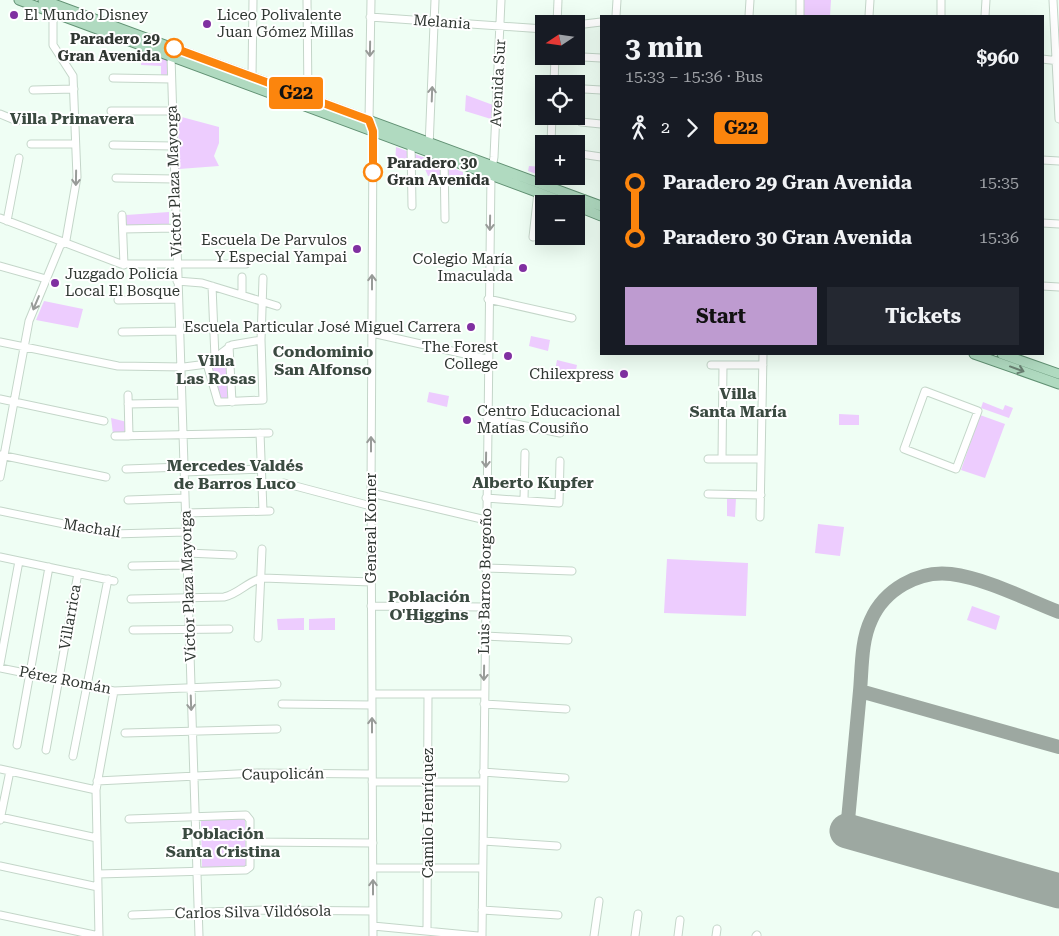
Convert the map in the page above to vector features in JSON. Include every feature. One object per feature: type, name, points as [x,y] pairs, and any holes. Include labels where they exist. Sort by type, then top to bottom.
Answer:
[{"type":"main road","points":[[19,0],[56,9],[181,51],[369,120],[429,147],[492,170]]},
{"type":"main road","points":[[43,0],[56,9],[171,56],[373,131],[411,145],[429,147],[444,157],[535,182]]},
{"type":"main road","points":[[171,56],[181,51]]},
{"type":"main road","points":[[244,83],[252,77]]},
{"type":"main road","points":[[542,185],[556,195]]},
{"type":"main road","points":[[543,185],[600,212]]},
{"type":"main road","points":[[585,208],[600,212]]},
{"type":"main road","points":[[979,355],[1059,384]]},
{"type":"main road","points":[[1005,355],[1059,374]]},
{"type":"street","points":[[252,77],[253,0]]},
{"type":"street","points":[[307,0],[308,98]]},
{"type":"street","points":[[369,120],[371,0]]},
{"type":"street","points":[[429,147],[435,0]]},
{"type":"street","name":"Avenida Sur","points":[[492,170],[502,0]]},
{"type":"street","points":[[557,15],[558,0]]},
{"type":"street","points":[[616,15],[617,0]]},
{"type":"street","points":[[750,0],[750,15]]},
{"type":"street","points":[[800,0],[800,15]]},
{"type":"street","points":[[869,15],[870,0]]},
{"type":"street","points":[[941,0],[941,15]]},
{"type":"street","points":[[985,15],[986,0]]},
{"type":"street","points":[[1053,0],[1058,61],[1059,120]]},
{"type":"street","points":[[0,476],[2,455],[30,317],[46,279],[66,240],[76,192],[74,89],[72,72],[53,46],[56,9]]},
{"type":"street","name":"Melania","points":[[370,17],[535,28]]},
{"type":"street","points":[[585,24],[600,22]]},
{"type":"street","name":"Víctor Plaza Mayorga","points":[[171,56],[178,331],[199,936]]},
{"type":"street","points":[[585,57],[600,58]]},
{"type":"street","points":[[1044,60],[1058,61]]},
{"type":"street","points":[[113,78],[171,79]]},
{"type":"street","points":[[33,90],[74,89]]},
{"type":"street","points":[[585,89],[600,90]]},
{"type":"street","points":[[111,110],[172,111]]},
{"type":"street","points":[[0,114],[17,120]]},
{"type":"street","name":"General Korner","points":[[369,120],[373,131],[370,493],[374,936]]},
{"type":"street","points":[[585,122],[600,124]]},
{"type":"street","points":[[31,144],[76,144]]},
{"type":"street","points":[[114,145],[173,146]]},
{"type":"street","points":[[411,145],[412,206]]},
{"type":"street","points":[[585,155],[600,157]]},
{"type":"street","points":[[444,157],[445,219]]},
{"type":"street","points":[[19,158],[4,220],[124,265],[246,264]]},
{"type":"street","points":[[1044,160],[1059,161]]},
{"type":"street","name":"Luis Barros Borgoño","points":[[480,936],[482,910],[487,359],[492,170]]},
{"type":"street","points":[[116,178],[174,179]]},
{"type":"street","points":[[533,237],[541,185]]},
{"type":"street","points":[[122,215],[124,265]]},
{"type":"street","points":[[1044,223],[1059,224]]},
{"type":"street","points":[[123,229],[175,228]]},
{"type":"street","points":[[0,266],[46,279]]},
{"type":"street","points":[[242,277],[242,295]]},
{"type":"street","points":[[207,364],[218,402],[263,400],[261,340],[264,278]]},
{"type":"street","points":[[177,281],[193,281],[277,306]]},
{"type":"street","points":[[212,286],[215,358]]},
{"type":"street","points":[[1044,286],[1059,287]]},
{"type":"street","points":[[118,300],[178,299]]},
{"type":"street","points":[[488,299],[572,318]]},
{"type":"street","points":[[122,332],[178,331]]},
{"type":"street","points":[[372,333],[487,359]]},
{"type":"street","points":[[0,342],[118,366],[198,367],[207,364],[229,346],[261,340]]},
{"type":"street","points":[[229,346],[232,402]]},
{"type":"street","points":[[760,517],[764,355]]},
{"type":"street","points":[[711,365],[763,365]]},
{"type":"street","points":[[722,459],[723,365]]},
{"type":"street","points":[[926,391],[978,411],[956,469],[904,450],[926,391]]},
{"type":"street","points":[[128,395],[129,436]]},
{"type":"street","points":[[0,399],[104,421]]},
{"type":"street","points":[[128,404],[181,403]]},
{"type":"street","points":[[487,418],[560,434]]},
{"type":"street","points":[[185,514],[266,511],[261,471],[260,433]]},
{"type":"street","points":[[115,436],[269,433]]},
{"type":"street","points":[[524,500],[525,454]]},
{"type":"street","points":[[2,455],[106,477]]},
{"type":"street","points":[[708,459],[761,459]]},
{"type":"street","points":[[486,498],[559,503],[560,461]]},
{"type":"street","points":[[126,469],[184,472],[261,471]]},
{"type":"street","points":[[284,483],[371,506]]},
{"type":"street","points":[[370,493],[486,520]]},
{"type":"street","points":[[708,494],[761,495]]},
{"type":"street","points":[[128,500],[185,498]]},
{"type":"street","name":"Machalí","points":[[0,511],[113,534],[186,532]]},
{"type":"street","points":[[258,638],[262,549]]},
{"type":"street","points":[[187,553],[233,555]]},
{"type":"street","points":[[0,557],[111,580],[73,756]]},
{"type":"street","points":[[0,664],[19,561]]},
{"type":"street","points":[[132,566],[187,564]]},
{"type":"street","points":[[17,745],[49,567]]},
{"type":"street","points":[[486,568],[572,571]]},
{"type":"street","name":"Villarrica","points":[[46,750],[78,573]]},
{"type":"street","points":[[131,599],[229,596],[261,578],[371,582]]},
{"type":"street","points":[[371,606],[485,607]]},
{"type":"street","points":[[133,630],[229,629]]},
{"type":"street","points":[[485,636],[568,640]]},
{"type":"street","name":"Pérez Román","points":[[0,668],[114,691],[191,686],[277,684]]},
{"type":"street","points":[[0,915],[99,936],[96,790],[114,691]]},
{"type":"street","points":[[372,694],[484,694]]},
{"type":"street","name":"Camilo Henríquez","points":[[427,931],[428,694]]},
{"type":"street","points":[[282,704],[372,705]]},
{"type":"street","points":[[484,704],[566,709]]},
{"type":"street","points":[[125,734],[277,729]]},
{"type":"street","points":[[0,769],[96,790]]},
{"type":"street","points":[[10,771],[0,818],[97,838]]},
{"type":"street","points":[[483,772],[565,778]]},
{"type":"street","name":"Caupolicán","points":[[97,781],[194,776],[372,774]]},
{"type":"street","points":[[372,782],[483,782]]},
{"type":"street","points":[[98,874],[249,868],[248,816],[129,819]]},
{"type":"street","points":[[482,841],[557,846]]},
{"type":"street","points":[[250,842],[373,843]]},
{"type":"street","points":[[0,866],[98,887]]},
{"type":"street","points":[[373,868],[482,868]]},
{"type":"street","points":[[594,936],[599,900]]},
{"type":"street","name":"Carlos Silva Vildósola","points":[[132,915],[294,910],[373,911]]},
{"type":"street","points":[[482,910],[558,915]]},
{"type":"street","points":[[635,936],[638,914]]},
{"type":"street","points":[[678,936],[680,920]]},
{"type":"street","points":[[373,926],[480,936]]},
{"type":"shaded area","points":[[804,0],[831,0],[830,15],[803,15]]},
{"type":"shaded area","points":[[143,51],[167,60],[167,78],[161,79],[161,66],[141,65]]},
{"type":"shaded area","points":[[466,95],[493,105],[491,119],[465,111]]},
{"type":"shaded area","points":[[178,116],[219,127],[219,143],[214,156],[219,166],[179,169]]},
{"type":"shaded area","points":[[396,147],[463,172],[463,175],[428,176],[425,169],[395,165]]},
{"type":"shaded area","points":[[529,166],[535,166],[535,174],[528,171]]},
{"type":"shaded area","points":[[169,212],[169,227],[126,228],[126,215]]},
{"type":"shaded area","points":[[44,301],[83,309],[78,328],[36,320]]},
{"type":"shaded area","points":[[531,336],[550,340],[548,351],[529,346]]},
{"type":"shaded area","points":[[228,351],[230,399],[218,400],[209,367]]},
{"type":"shaded area","points":[[557,360],[577,365],[575,375],[555,371]]},
{"type":"shaded area","points":[[429,392],[449,396],[447,407],[427,402]]},
{"type":"shaded area","points":[[983,402],[1003,410],[1005,405],[1013,408],[1009,418],[981,408]]},
{"type":"shaded area","points":[[839,414],[859,415],[859,425],[839,425]]},
{"type":"shaded area","points":[[980,415],[1005,424],[985,478],[961,470]]},
{"type":"shaded area","points":[[111,418],[127,422],[128,434],[113,434]]},
{"type":"shaded area","points":[[727,497],[736,498],[735,517],[727,516]]},
{"type":"shaded area","points":[[818,524],[844,527],[840,556],[815,553]]},
{"type":"shaded area","points":[[667,559],[748,563],[746,616],[664,613]]},
{"type":"shaded area","points":[[972,606],[1000,616],[996,630],[967,620]]},
{"type":"shaded area","points":[[304,618],[304,630],[278,630],[277,619]]},
{"type":"shaded area","points":[[335,618],[335,630],[309,630],[309,619]]},
{"type":"shaded area","points":[[245,818],[246,868],[202,869],[201,819]]},
{"type":"taxiway","points":[[860,691],[865,637],[871,620],[877,609],[893,591],[915,579],[926,575],[951,574],[979,580],[1059,612]]},
{"type":"taxiway","points":[[847,831],[860,691],[1059,747]]},
{"type":"runway","points":[[847,831],[1059,891]]},
{"type":"bus line","name":"G22","points":[[174,48],[369,120],[373,131],[373,172]]},
{"type":"place","name":"El Mundo Disney","points":[[14,15]]},
{"type":"place","name":"Liceo Polivalente Juan Gómez Millas","points":[[207,24]]},
{"type":"place","name":"Paradero 29 Gran Avenida","points":[[174,48]]},
{"type":"place","name":"Paradero 30 Gran Avenida","points":[[373,172]]},
{"type":"place","name":"Escuela De Parvulos Y Especial Yampai","points":[[357,249]]},
{"type":"place","name":"Colegio María Imaculada","points":[[523,268]]},
{"type":"place","name":"Juzgado Policía Local El Bosque","points":[[55,283]]},
{"type":"place","name":"Escuela Particular José Miguel Carrera","points":[[471,327]]},
{"type":"place","name":"The Forest College","points":[[508,356]]},
{"type":"place","name":"Chilexpress","points":[[624,374]]},
{"type":"place","name":"Centro Educacional Matías Cousiño","points":[[467,420]]},
{"type":"district","name":"Villa Primavera","points":[[72,118]]},
{"type":"district","name":"Condominio San Alfonso","points":[[323,360]]},
{"type":"district","name":"Villa Las Rosas","points":[[216,369]]},
{"type":"district","name":"Villa Santa María","points":[[738,402]]},
{"type":"district","name":"Mercedes Valdés de Barros Luco","points":[[235,474]]},
{"type":"district","name":"Alberto Kupfer","points":[[533,482]]},
{"type":"district","name":"Población O'Higgins","points":[[429,605]]},
{"type":"district","name":"Población Santa Cristina","points":[[223,842]]}]
